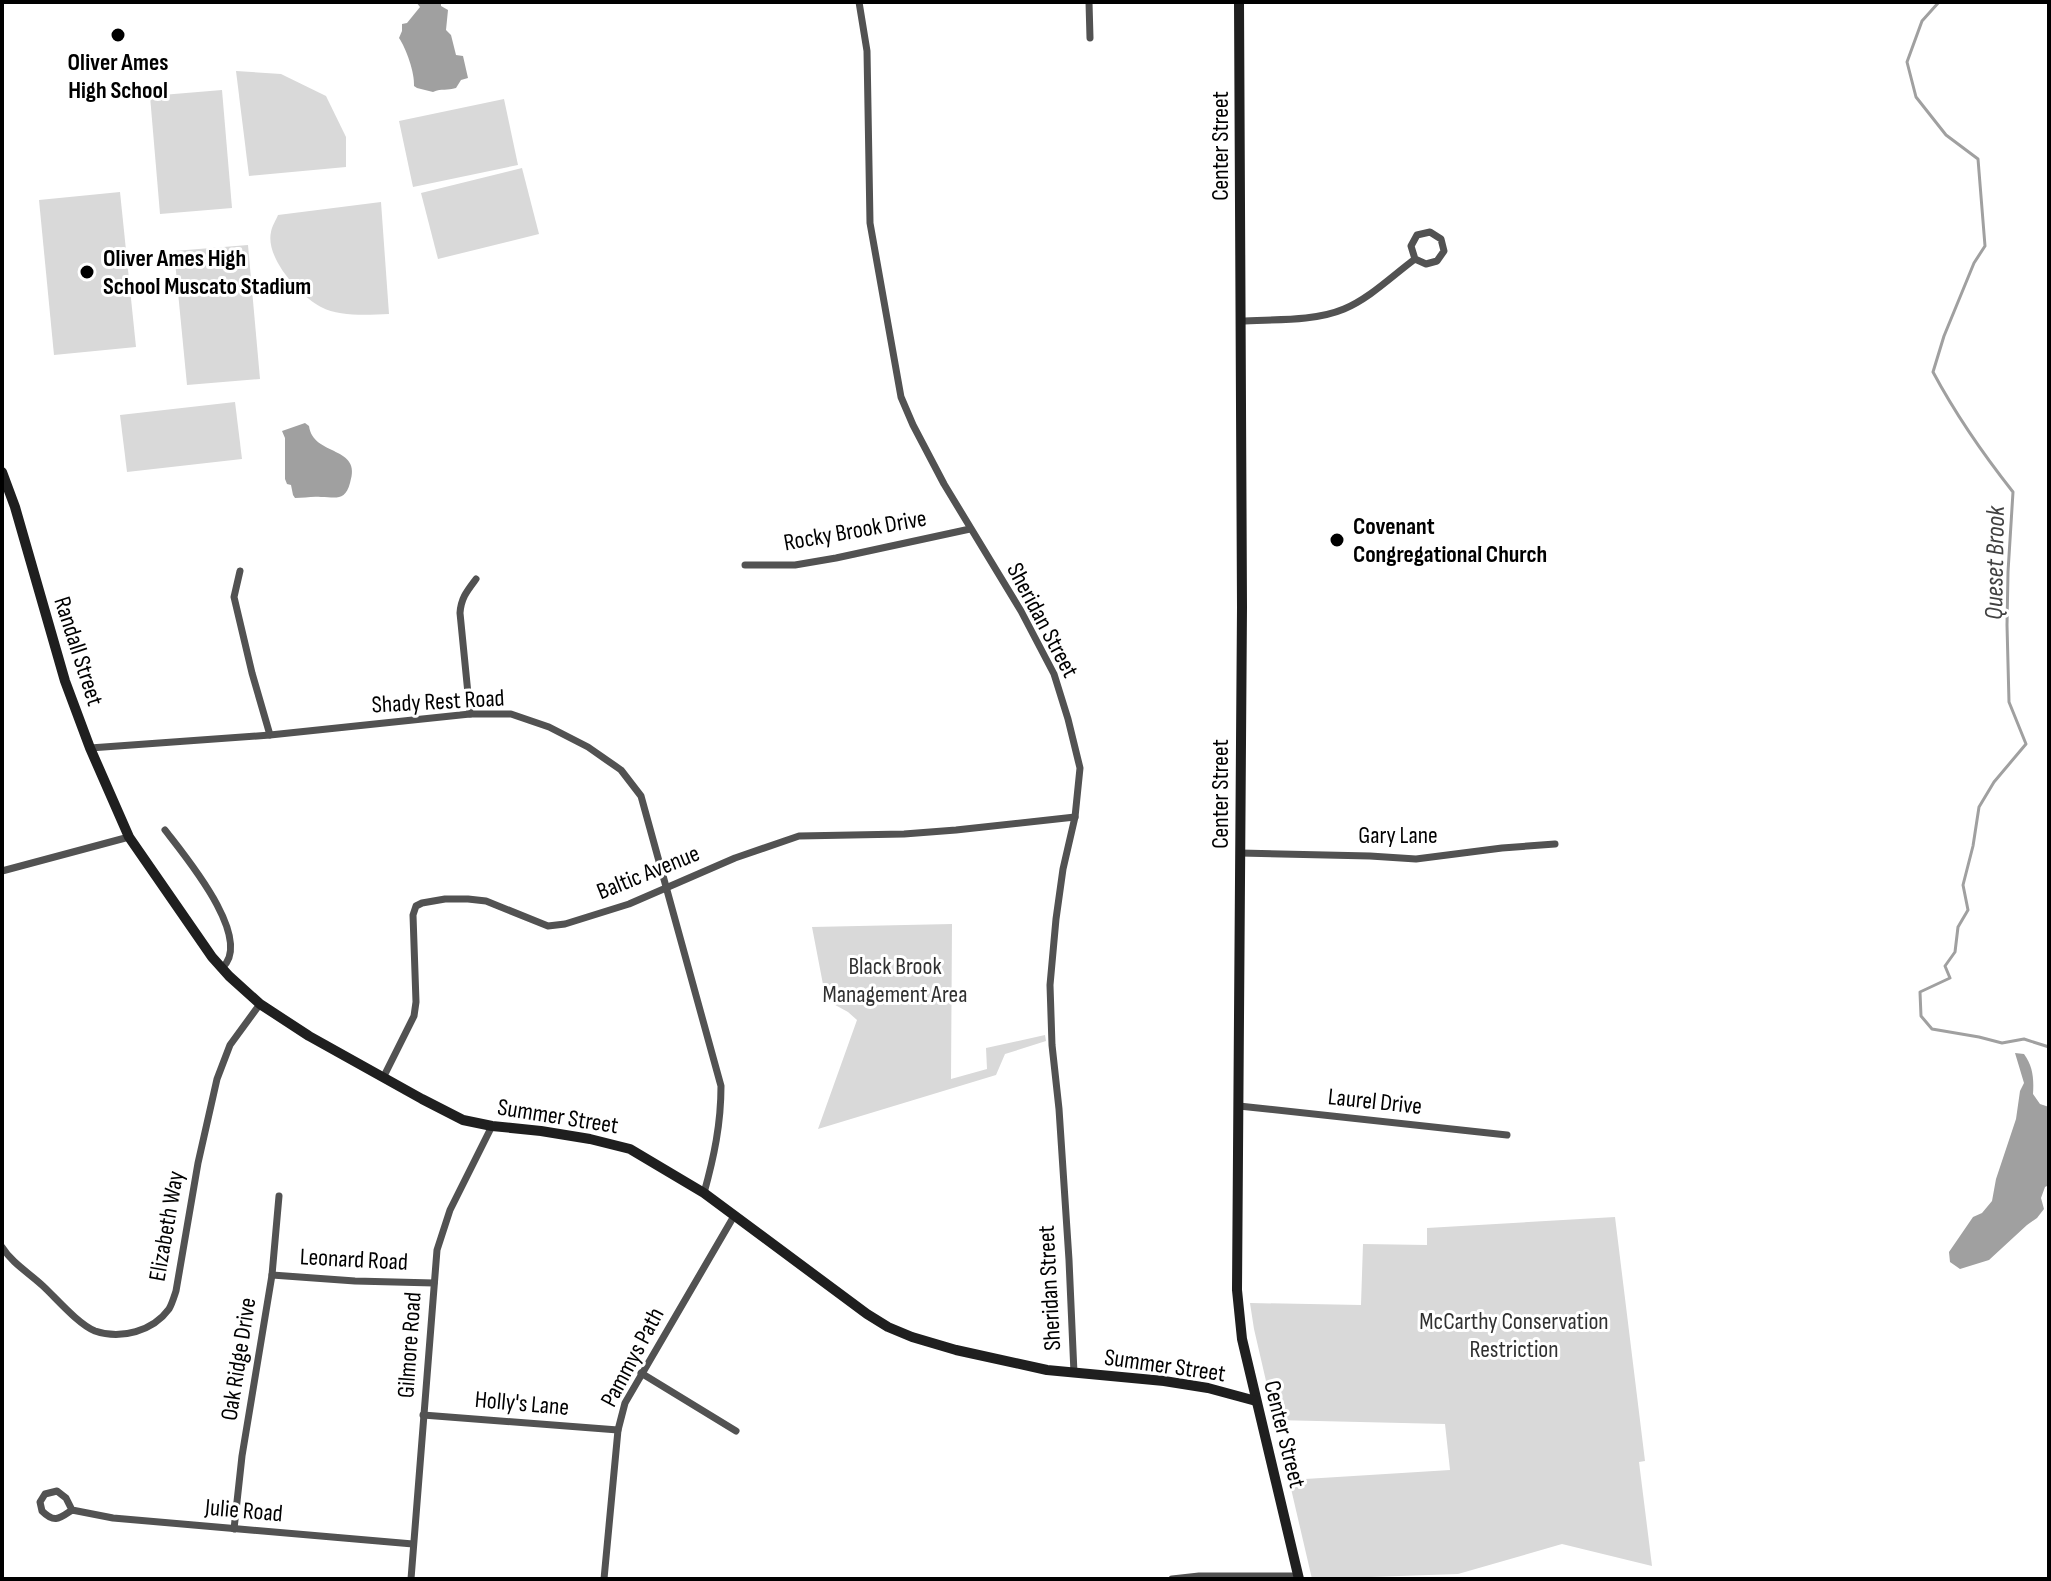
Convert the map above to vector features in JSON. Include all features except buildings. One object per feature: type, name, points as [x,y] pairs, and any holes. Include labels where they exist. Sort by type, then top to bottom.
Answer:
[{"type":"street","name":"Sheridan Street","points":[[859,2],[867,51],[870,223],[901,397],[970,529],[1021,611],[1054,674],[1080,768],[1075,817],[1063,869],[1050,985],[1074,1373]]},
{"type":"street","points":[[1089,2],[1090,38]]},
{"type":"street","name":"Center Street","points":[[1239,2],[1242,607],[1237,1290],[1242,1339],[1299,1577]]},
{"type":"street","points":[[1426,231],[1439,236],[1444,248],[1440,259],[1432,264],[1415,259],[1411,246],[1417,235],[1426,231]]},
{"type":"street","points":[[1240,321],[1312,317],[1342,310],[1367,296],[1415,259]]},
{"type":"street","name":"Randall Street","points":[[2,472],[65,681],[129,837]]},
{"type":"street","name":"Rocky Brook Drive","points":[[745,565],[795,565],[970,529]]},
{"type":"street","points":[[240,571],[234,597],[270,735]]},
{"type":"street","points":[[470,714],[460,613],[465,593],[476,579]]},
{"type":"street","name":"Shady Rest Road","points":[[90,748],[270,735],[470,714],[511,714],[549,727],[588,747],[621,770],[641,796],[721,1086],[718,1139],[704,1193]]},
{"type":"street","name":"Baltic Avenue","points":[[383,1078],[414,1016],[413,915],[416,906],[422,903],[445,899],[486,901],[548,926],[565,924],[666,889],[735,858],[799,836],[930,832],[1075,817]]},
{"type":"street","points":[[165,830],[201,877],[228,931],[230,954],[222,968]]},
{"type":"street","points":[[2,871],[129,837]]},
{"type":"street","name":"Summer Street","points":[[129,837],[212,957],[260,1004],[309,1036],[463,1120],[590,1139],[630,1149],[704,1193],[867,1314],[912,1337],[1047,1370],[1164,1381],[1208,1388],[1256,1401]]},
{"type":"street","name":"Gary Lane","points":[[1240,853],[1416,859],[1555,844]]},
{"type":"street","name":"Elizabeth Way","points":[[2,1247],[7,1255],[93,1330],[121,1335],[155,1323],[170,1308],[176,1291],[200,1151],[217,1079],[230,1045],[260,1004]]},
{"type":"street","name":"Laurel Drive","points":[[1239,1106],[1507,1135]]},
{"type":"street","name":"Gilmore Road","points":[[411,1579],[437,1250],[450,1210],[492,1126]]},
{"type":"street","name":"Oak Ridge Drive","points":[[234,1529],[242,1456],[272,1275],[279,1196]]},
{"type":"street","name":"Pammys Path","points":[[604,1579],[618,1430],[625,1403],[734,1216]]},
{"type":"street","name":"Leonard Road","points":[[272,1275],[434,1283]]},
{"type":"street","points":[[641,1373],[736,1431]]},
{"type":"street","name":"Holly's Lane","points":[[423,1415],[618,1430]]},
{"type":"street","name":"Julie Road","points":[[72,1510],[66,1498],[57,1491],[45,1494],[40,1502],[42,1511],[53,1518],[61,1518],[72,1510],[113,1518],[413,1544]]},
{"type":"street","points":[[1172,1579],[1199,1576],[1299,1577]]},
{"type":"green space","points":[[236,71],[281,74],[326,96],[346,137],[346,167],[249,176]]},
{"type":"green space","points":[[222,90],[232,208],[160,214],[150,96]]},
{"type":"green space","points":[[504,99],[518,165],[413,187],[399,121]]},
{"type":"green space","points":[[522,168],[539,234],[438,259],[421,193]]},
{"type":"green space","name":"Oliver Ames High School Muscato Stadium","points":[[120,192],[136,347],[54,355],[39,200]]},
{"type":"green space","points":[[381,202],[389,314],[345,314],[321,307],[294,285],[273,253],[271,232],[278,215]]},
{"type":"green space","points":[[248,245],[260,379],[187,385],[174,251]]},
{"type":"green space","points":[[235,402],[242,459],[127,472],[120,415]]},
{"type":"green space","name":"Black Brook Management Area","points":[[952,924],[951,1079],[987,1069],[986,1048],[1045,1035],[1046,1041],[1005,1054],[996,1075],[818,1129],[857,1020],[826,1000],[812,927]]},
{"type":"green space","name":"McCarthy Conservation Restriction","points":[[1615,1217],[1645,1461],[1639,1462],[1652,1566],[1562,1544],[1458,1574],[1312,1579],[1289,1480],[1450,1470],[1445,1424],[1275,1420],[1250,1303],[1361,1305],[1363,1244],[1427,1245],[1427,1228]]},
{"type":"shaded area","points":[[416,2],[441,2],[441,6],[448,10],[446,30],[451,35],[456,55],[463,56],[468,78],[461,80],[456,88],[433,92],[414,86],[410,61],[399,38],[402,24],[407,23],[420,7]]},
{"type":"shaded area","points":[[305,423],[319,443],[350,462],[350,483],[342,496],[295,498],[291,485],[287,484],[282,431]]},
{"type":"shaded area","points":[[2015,1053],[2024,1054],[2032,1073],[2033,1094],[2040,1104],[2049,1107],[2049,1185],[2041,1198],[2044,1209],[1989,1260],[1960,1269],[1950,1262],[1949,1252],[1973,1217],[1982,1213],[1992,1201],[2016,1119],[2024,1083]]},
{"type":"waterway","name":"Queset Brook","points":[[1939,2],[1922,21],[1907,62],[1916,97],[1946,135],[1978,159],[1985,246],[1974,263],[1933,372],[1970,434],[2013,492],[2008,572],[2009,702],[2026,744],[1994,782],[1979,807],[1963,885],[1968,910],[1958,927],[1955,952],[1945,966],[1950,978],[1920,992],[1921,1016],[1932,1029],[2002,1043],[2024,1039],[2049,1047]]},
{"type":"place","name":"Oliver Ames High School","points":[[118,35]]},
{"type":"place","name":"Oliver Ames High School Muscato Stadium","points":[[87,272]]},
{"type":"place","name":"Covenant Congregational Church","points":[[1337,540]]}]
